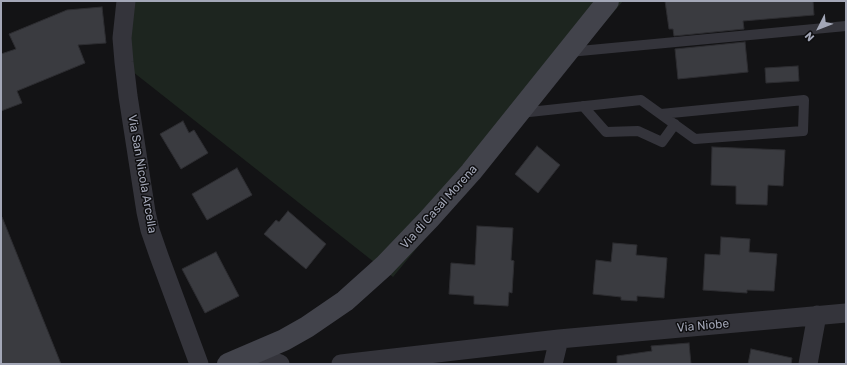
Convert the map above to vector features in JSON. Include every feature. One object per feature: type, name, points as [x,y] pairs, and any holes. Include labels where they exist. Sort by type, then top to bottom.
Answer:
[{"type":"main road","name":"Via di Casal Morena","points":[[228,364],[254,359],[307,327],[361,287],[394,256],[429,219],[482,158],[608,1]]},
{"type":"street","name":"Via San Nicola Arcella","points":[[126,1],[122,38],[124,62],[146,212],[150,230],[159,256],[199,364]]},
{"type":"street","name":"Via Niobe","points":[[341,364],[559,339],[846,312]]},
{"type":"street","points":[[808,364],[817,315]]},
{"type":"street","points":[[553,364],[559,339]]},
{"type":"street","points":[[254,359],[269,360],[280,364]]},
{"type":"lane","points":[[567,52],[846,26]]},
{"type":"lane","points":[[518,113],[641,100],[695,139],[803,132],[804,100],[661,114]]},
{"type":"lane","points":[[583,106],[606,132],[638,130],[662,142],[675,124]]},
{"type":"shaded area","points":[[120,1],[623,1],[393,277],[128,68]]},
{"type":"building","points":[[665,1],[813,1],[814,15],[743,21],[744,29],[674,36],[673,29],[669,29]]},
{"type":"building","points":[[102,7],[106,43],[78,45],[85,63],[17,91],[22,103],[1,111],[1,54],[16,49],[9,34],[67,10]]},
{"type":"building","points":[[745,42],[748,72],[678,79],[675,49]]},
{"type":"building","points":[[798,66],[799,81],[766,83],[765,68]]},
{"type":"building","points":[[183,121],[189,133],[194,130],[208,153],[181,169],[160,134]]},
{"type":"building","points":[[537,146],[560,165],[538,193],[515,174]]},
{"type":"building","points":[[712,147],[785,150],[783,186],[768,185],[767,205],[736,204],[736,186],[711,185]]},
{"type":"building","points":[[237,168],[252,195],[207,220],[192,194]]},
{"type":"building","points":[[288,211],[326,244],[306,269],[264,234],[276,220],[279,222]]},
{"type":"building","points":[[2,217],[61,364],[1,364]]},
{"type":"building","points":[[477,226],[513,228],[511,260],[514,261],[512,293],[509,292],[508,306],[474,304],[474,296],[449,294],[451,263],[475,265]]},
{"type":"building","points":[[721,237],[750,239],[749,252],[777,254],[774,291],[747,290],[747,293],[703,290],[705,254],[720,255]]},
{"type":"building","points":[[613,243],[637,245],[636,255],[667,258],[664,298],[637,296],[637,301],[621,300],[621,297],[593,294],[596,260],[611,262]]},
{"type":"building","points":[[216,252],[239,296],[205,313],[182,269]]},
{"type":"building","points":[[689,343],[691,364],[617,364],[617,356],[652,351],[651,346]]},
{"type":"building","points":[[751,349],[792,358],[791,364],[748,364]]}]
